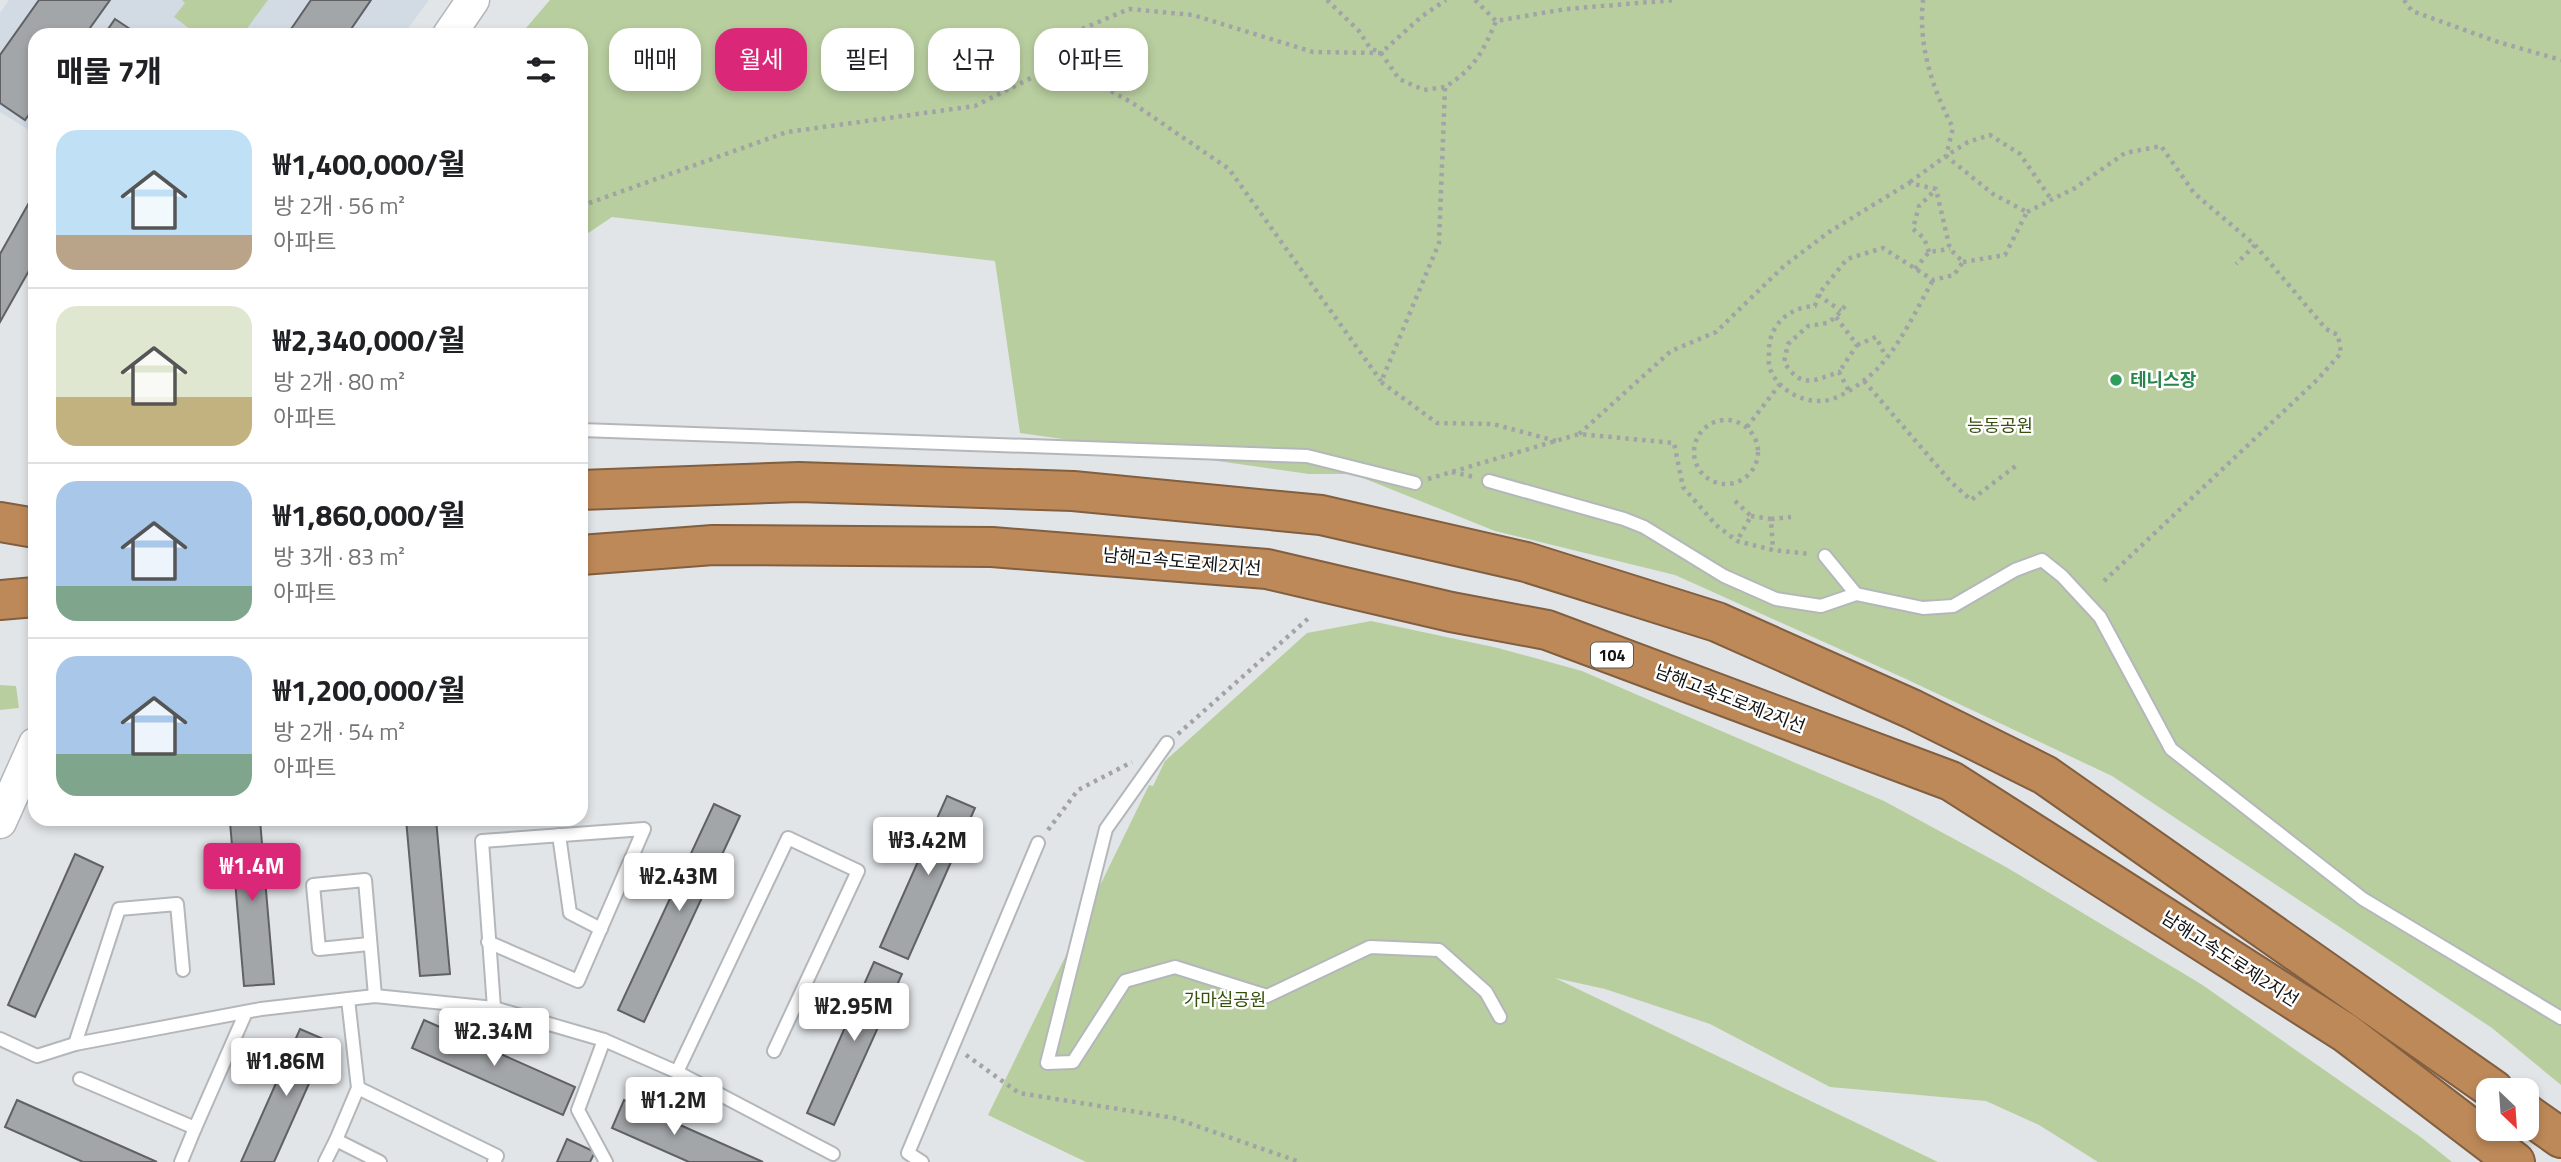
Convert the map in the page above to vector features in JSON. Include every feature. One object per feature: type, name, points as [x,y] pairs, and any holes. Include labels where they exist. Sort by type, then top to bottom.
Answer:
[{"type":"highway","points":[[588,490],[799,482],[1073,491],[1321,515],[1526,562],[1717,622],[1912,709],[2045,775],[2477,1078]]},
{"type":"highway","points":[[0,522],[28,528]]},
{"type":"highway","points":[[0,533],[28,530]]},
{"type":"highway","name":"남해고속도로제2지선","points":[[588,554],[713,545],[1019,549],[1267,569],[1451,612],[1547,630],[1951,781],[2346,1034],[2515,1162]]},
{"type":"highway","points":[[0,600],[28,598]]},
{"type":"highway","points":[[2539,1122],[2561,1138]]},
{"type":"street","points":[[454,28],[473,0]]},
{"type":"street","points":[[0,822],[28,760]]},
{"type":"lane","points":[[588,430],[1307,457],[1415,483]]},
{"type":"lane","points":[[1489,481],[1624,519],[1644,527],[1724,576],[1776,599],[1821,606],[1856,594],[1923,608],[1953,606],[2015,570],[2042,560],[2062,576],[2099,617],[2171,749],[2364,899],[2561,1018]]},
{"type":"lane","points":[[1825,556],[1856,594]]},
{"type":"lane","points":[[1167,743],[1106,829],[1047,1063],[1073,1062],[1125,981],[1175,967],[1267,996],[1370,947],[1439,950],[1486,992],[1500,1017]]},
{"type":"lane","points":[[488,942],[578,981],[644,829],[482,841],[488,942],[494,1007]]},
{"type":"lane","points":[[559,835],[570,914],[601,929]]},
{"type":"lane","points":[[677,1072],[788,838],[858,871],[774,1051]]},
{"type":"lane","points":[[922,1162],[908,1153],[1038,843]]},
{"type":"lane","points":[[369,944],[319,949],[313,885],[365,880],[375,996]]},
{"type":"lane","points":[[75,1044],[118,909],[177,904],[183,970]]},
{"type":"lane","points":[[0,1039],[37,1056],[75,1044],[246,1012],[375,996],[494,1007],[604,1040],[677,1072],[833,1154]]},
{"type":"lane","points":[[325,1162],[358,1088],[348,999]]},
{"type":"lane","points":[[181,1162],[246,1012]]},
{"type":"lane","points":[[604,1040],[578,1110],[606,1162]]},
{"type":"lane","points":[[80,1079],[195,1128]]},
{"type":"lane","points":[[358,1088],[496,1156],[494,1162]]},
{"type":"lane","points":[[336,1140],[380,1162]]},
{"type":"path","points":[[1327,0],[1359,31],[1370,48],[1381,54],[1399,79],[1424,90],[1445,87],[1461,77],[1482,54],[1496,21]]},
{"type":"path","points":[[1085,28],[1129,9],[1193,15],[1313,52],[1381,54],[1421,17],[1446,0]]},
{"type":"path","points":[[1475,0],[1496,21]]},
{"type":"path","points":[[1496,21],[1566,9],[1675,0]]},
{"type":"path","points":[[1923,0],[1924,57],[1953,128],[1947,156]]},
{"type":"path","points":[[2404,0],[2412,11],[2498,42],[2561,60]]},
{"type":"path","points":[[588,203],[787,132],[975,106],[1034,76]]},
{"type":"path","points":[[1381,382],[1439,243],[1445,87]]},
{"type":"path","points":[[1110,91],[1131,102],[1229,169],[1381,382],[1437,423],[1493,424],[1556,441]]},
{"type":"path","points":[[1579,434],[1671,351],[1716,332],[1784,266],[1829,232],[1909,183],[1968,142],[1990,135],[2020,154],[2051,199]]},
{"type":"path","points":[[1933,280],[1886,357],[1864,381],[1849,391],[1822,402],[1792,396],[1769,368],[1769,341],[1780,320],[1801,307],[1815,306],[1818,295],[1847,259],[1883,248],[1933,280],[1954,275],[1963,262],[2005,255],[2027,212],[2076,188],[2125,153],[2161,146],[2194,193],[2255,245],[2326,329],[2338,335],[2341,353],[2318,379],[2104,580]]},
{"type":"path","points":[[1947,156],[1993,194],[2027,212]]},
{"type":"path","points":[[1909,183],[1936,189]]},
{"type":"path","points":[[1936,189],[1950,249],[1963,262]]},
{"type":"path","points":[[1929,252],[1924,238],[1913,229],[1920,206],[1936,189]]},
{"type":"path","points":[[2236,264],[2255,245]]},
{"type":"path","points":[[1915,269],[1929,252],[1950,249]]},
{"type":"path","points":[[1818,295],[1843,309],[1827,323],[1808,326],[1787,344],[1784,362],[1793,376],[1810,382],[1839,372],[1857,345],[1876,337],[1886,357]]},
{"type":"path","points":[[1836,317],[1857,345]]},
{"type":"path","points":[[1839,372],[1849,391]]},
{"type":"path","points":[[1864,381],[1951,482],[1971,500],[2017,465]]},
{"type":"path","points":[[1746,427],[1780,384]]},
{"type":"path","points":[[1728,420],[1746,427],[1754,435],[1758,445],[1755,466],[1749,475],[1730,484],[1709,479],[1696,463],[1694,452],[1701,433],[1718,422],[1728,420]]},
{"type":"path","points":[[1415,483],[1579,434],[1674,443],[1683,487],[1716,525],[1737,541],[1773,550],[1825,556]]},
{"type":"path","points":[[1452,472],[1489,481]]},
{"type":"path","points":[[1735,501],[1751,516],[1771,519],[1791,517]]},
{"type":"path","points":[[1737,541],[1751,516]]},
{"type":"path","points":[[1771,519],[1773,550]]},
{"type":"path","points":[[1038,843],[1078,790],[1167,743],[1311,616]]},
{"type":"path","points":[[953,1045],[1018,1093],[1174,1118],[1300,1162]]},
{"type":"shaded area","points":[[9,0],[429,0],[408,28],[28,28],[28,130],[0,112],[0,13]]},
{"type":"green space","points":[[182,0],[268,0],[247,28],[189,28],[174,17],[185,3]]},
{"type":"green space","name":"능동공원","points":[[550,0],[2561,0],[2561,1085],[2492,1028],[2112,776],[1675,575],[1495,531],[1353,474],[1309,474],[1020,433],[995,261],[612,217],[588,233],[588,28],[526,28]]},
{"type":"green space","name":"가마실공원","points":[[1371,621],[1498,648],[1582,671],[1884,801],[2006,867],[2201,984],[2422,1138],[2452,1162],[2098,1162],[2039,1125],[1986,1101],[1830,1087],[1710,1024],[1605,989],[1555,978],[1938,1162],[1086,1162],[988,1115],[1149,785],[1153,786],[1165,761],[1307,633]]},
{"type":"green space","points":[[0,685],[16,686],[19,708],[0,710]]},
{"type":"building","points":[[39,0],[110,0],[90,28],[28,28],[28,116],[25,120],[0,103],[0,55]]},
{"type":"building","points":[[311,0],[371,0],[352,28],[292,28]]},
{"type":"building","points":[[115,19],[128,28],[109,28]]},
{"type":"building","points":[[28,204],[28,272],[0,322],[0,254]]},
{"type":"building","points":[[947,796],[975,808],[908,959],[880,947]]},
{"type":"building","points":[[714,804],[740,816],[644,1022],[618,1010]]},
{"type":"building","points":[[230,826],[261,826],[274,984],[244,986]]},
{"type":"building","points":[[407,826],[437,826],[450,974],[420,976]]},
{"type":"building","points":[[75,854],[103,867],[35,1017],[8,1005]]},
{"type":"building","points":[[874,962],[902,974],[834,1125],[807,1113]]},
{"type":"building","points":[[424,1020],[575,1087],[563,1115],[412,1048]]},
{"type":"building","points":[[300,1029],[328,1041],[274,1162],[241,1162]]},
{"type":"building","points":[[17,1100],[157,1162],[83,1162],[5,1127]]},
{"type":"building","points":[[624,1100],[763,1162],[689,1162],[612,1128]]},
{"type":"building","points":[[567,1139],[595,1152],[590,1162],[557,1162]]},
{"type":"place","name":"테니스장","points":[[2116,380]]}]
